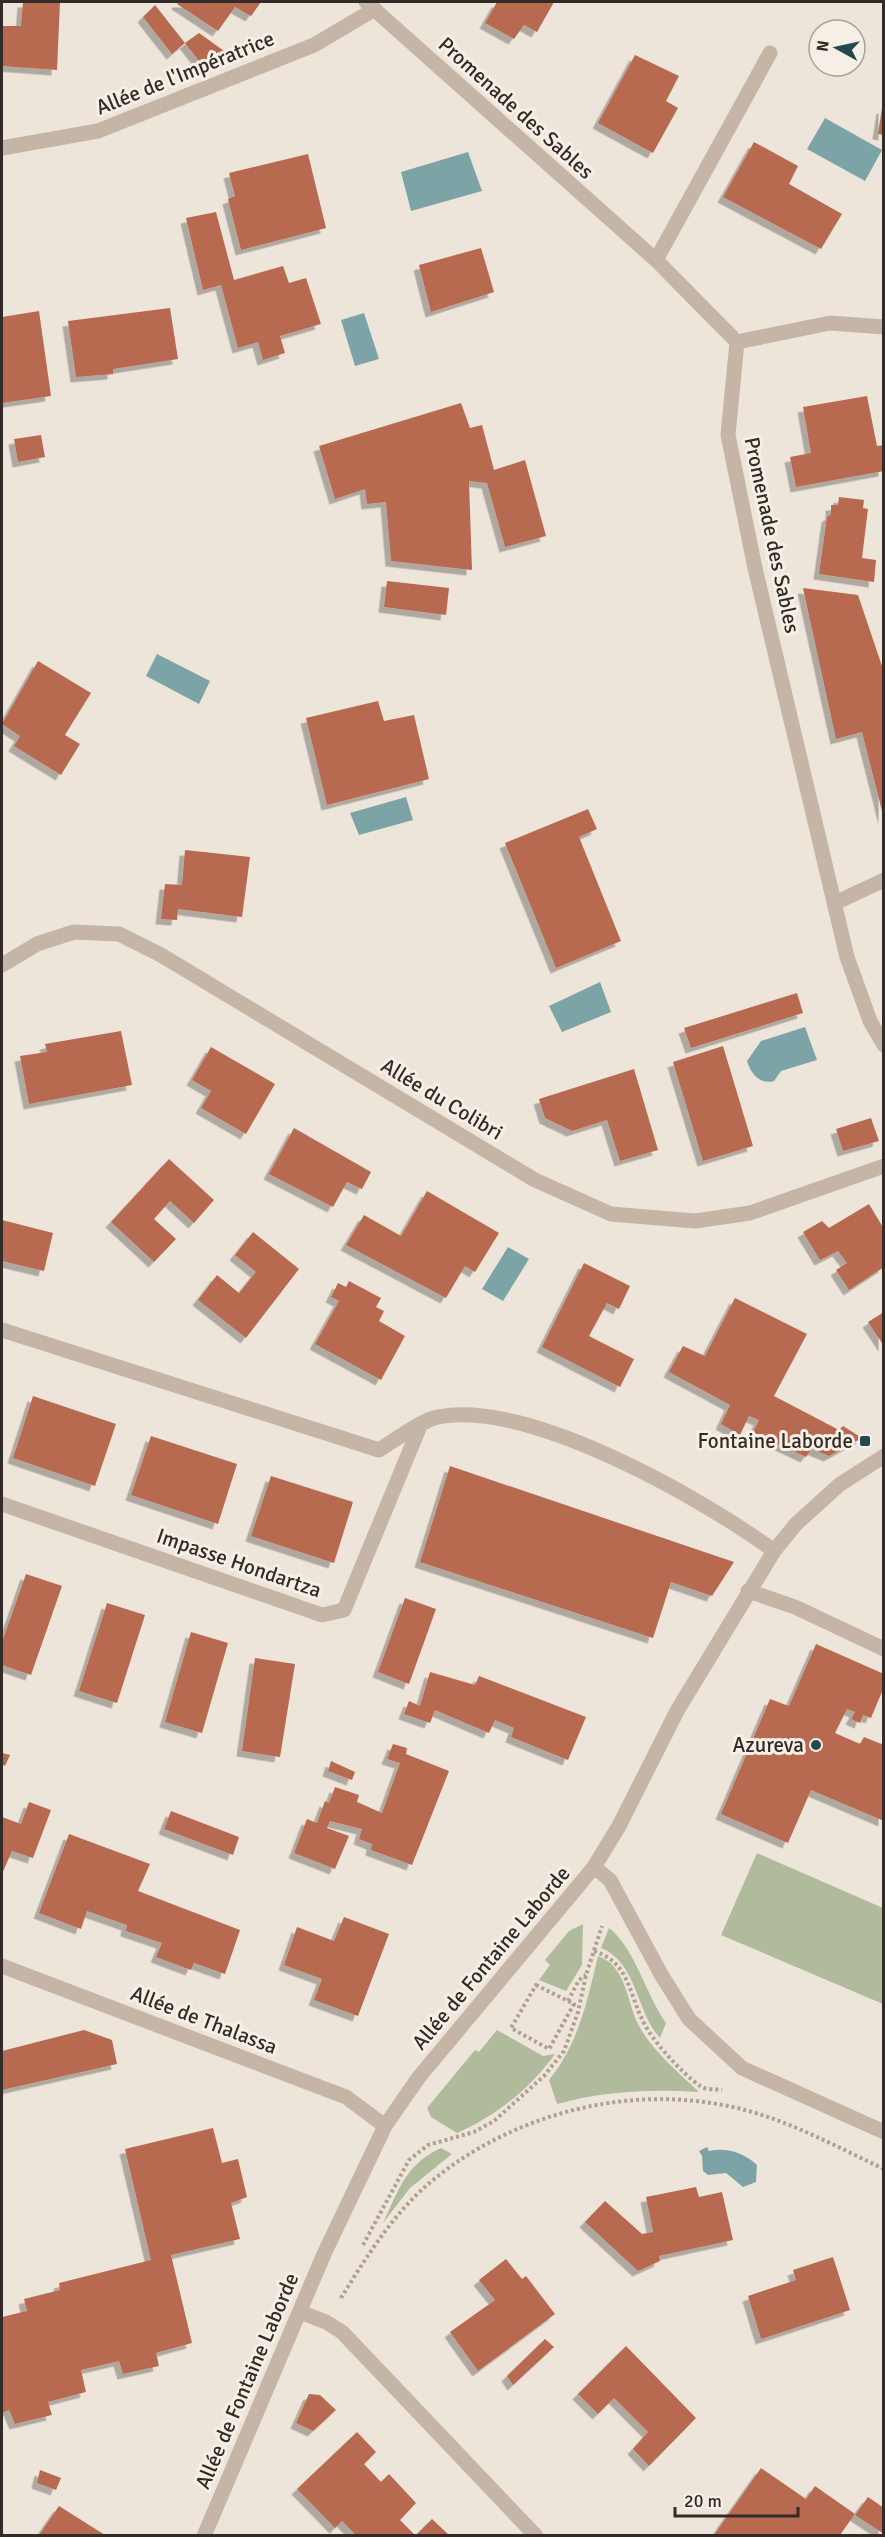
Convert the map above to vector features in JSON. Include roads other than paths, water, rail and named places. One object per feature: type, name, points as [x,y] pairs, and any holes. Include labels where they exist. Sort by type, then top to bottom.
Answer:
[{"type":"street","name":"Allée de l'Impératrice","points":[[2,148],[98,131],[314,45],[370,5]]},
{"type":"street","name":"Promenade des Sables","points":[[370,5],[656,260],[737,342],[728,435],[755,568],[847,957],[870,1022],[884,1045]]},
{"type":"street","points":[[656,260],[770,53]]},
{"type":"street","points":[[737,342],[830,323],[884,327]]},
{"type":"street","points":[[835,903],[884,880]]},
{"type":"street","name":"Allée du Colibri","points":[[2,965],[37,944],[74,932],[119,934],[161,954],[535,1180],[611,1214],[695,1221],[750,1213],[884,1166]]},
{"type":"street","points":[[2,1330],[379,1450],[436,1417],[466,1414],[525,1423],[610,1456],[652,1477],[751,1533],[774,1551]]},
{"type":"street","name":"Impasse Hondartza","points":[[2,1504],[322,1615],[344,1610],[420,1426]]},
{"type":"street","name":"Allée de Fontaine Laborde","points":[[204,2535],[324,2254],[385,2126],[419,2077],[594,1867],[619,1826],[677,1711],[774,1551],[796,1524],[839,1485],[884,1456]]},
{"type":"street","points":[[748,1591],[795,1607],[884,1649]]},
{"type":"street","points":[[594,1867],[610,1880],[662,1976],[689,2019],[742,2068],[884,2132]]},
{"type":"street","name":"Allée de Thalassa","points":[[2,1966],[346,2097],[385,2126]]},
{"type":"street","points":[[300,2312],[326,2322],[342,2332],[536,2535]]},
{"type":"water","points":[[825,118],[882,150],[865,181],[807,149]]},
{"type":"water","points":[[468,152],[482,191],[411,211],[401,172]]},
{"type":"water","points":[[364,313],[379,359],[355,366],[341,320]]},
{"type":"water","points":[[157,654],[210,681],[199,704],[146,676]]},
{"type":"water","points":[[406,797],[413,820],[359,835],[350,813]]},
{"type":"water","points":[[600,982],[611,1012],[562,1032],[549,1006]]},
{"type":"water","points":[[805,1027],[817,1060],[781,1071],[774,1081],[760,1080],[747,1061],[761,1041]]},
{"type":"water","points":[[508,1247],[529,1259],[503,1301],[482,1289]]},
{"type":"water","points":[[707,2147],[709,2151],[735,2152],[752,2161],[757,2165],[756,2182],[743,2187],[726,2173],[708,2175],[703,2171],[702,2156],[699,2151]]},
{"type":"place","name":"Fontaine Laborde","points":[[865,1441]]},
{"type":"place","name":"Azureva","points":[[816,1745]]}]
